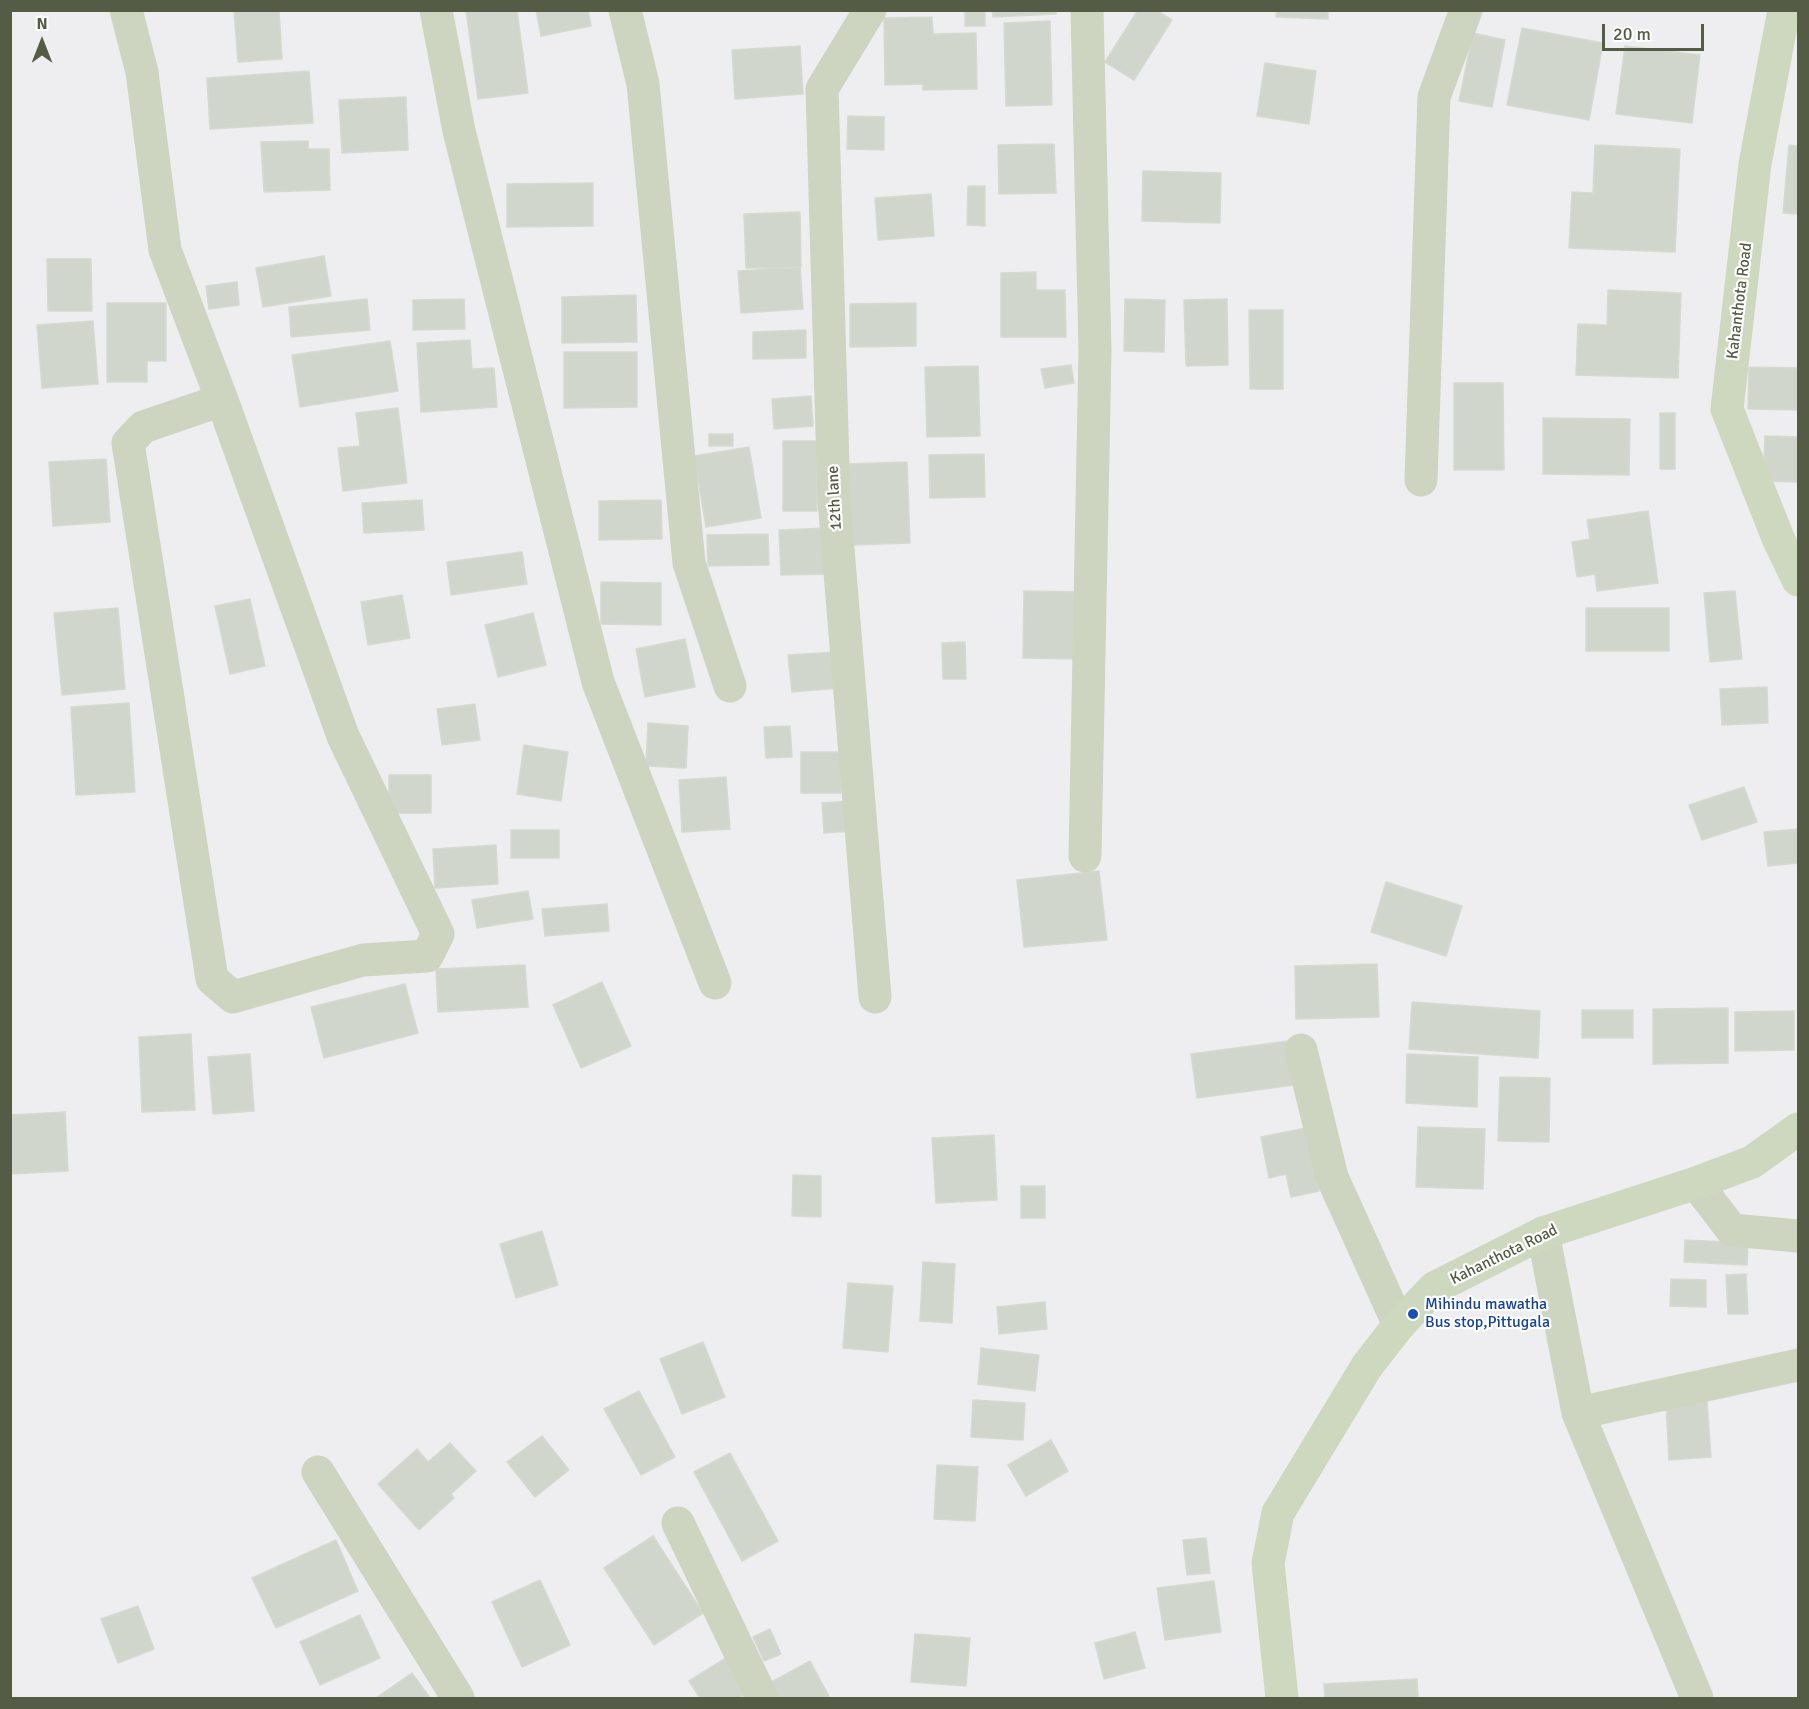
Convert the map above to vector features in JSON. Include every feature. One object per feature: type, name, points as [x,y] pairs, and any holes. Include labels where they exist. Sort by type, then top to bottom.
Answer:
[{"type":"main road","name":"Kahanthota Road","points":[[1784,10],[1755,164],[1727,409],[1788,540],[1798,580]]},
{"type":"main road","name":"Kahanthota Road","points":[[1282,1698],[1268,1563],[1278,1513],[1367,1366],[1400,1325],[1434,1288],[1543,1233],[1696,1184],[1752,1162],[1798,1129]]},
{"type":"street","points":[[126,10],[142,72],[165,250],[222,400],[343,736],[438,934],[427,956],[363,960],[233,997],[212,979],[128,443],[143,427],[222,400]]},
{"type":"street","points":[[436,10],[459,131],[598,682],[715,983]]},
{"type":"street","points":[[626,10],[643,84],[689,563],[730,686]]},
{"type":"street","name":"12th lane","points":[[870,10],[822,89],[834,500],[875,997]]},
{"type":"street","points":[[1085,856],[1095,351],[1087,10]]},
{"type":"street","points":[[1421,480],[1434,97],[1466,10]]},
{"type":"street","points":[[1301,1050],[1332,1177],[1400,1325]]},
{"type":"street","points":[[1696,1184],[1732,1230],[1798,1236]]},
{"type":"street","points":[[1543,1233],[1578,1413],[1697,1698]]},
{"type":"street","points":[[1578,1413],[1798,1365]]},
{"type":"street","points":[[318,1472],[458,1698]]},
{"type":"street","points":[[678,1523],[762,1698]]},
{"type":"building","points":[[234,10],[279,10],[282,59],[238,62]]},
{"type":"building","points":[[466,10],[517,10],[528,93],[478,99]]},
{"type":"building","points":[[536,10],[588,10],[591,26],[541,36]]},
{"type":"building","points":[[965,10],[985,10],[985,26],[965,26]]},
{"type":"building","points":[[992,10],[1056,10],[1056,14],[993,17]]},
{"type":"building","points":[[1138,10],[1156,10],[1172,20],[1134,80],[1105,62]]},
{"type":"building","points":[[1277,10],[1328,10],[1328,19],[1276,17]]},
{"type":"building","points":[[932,17],[933,34],[976,33],[977,89],[923,90],[923,84],[885,85],[884,18]]},
{"type":"building","points":[[1050,21],[1052,105],[1006,106],[1004,23]]},
{"type":"building","points":[[1522,28],[1603,43],[1589,120],[1507,105]]},
{"type":"building","points":[[1473,33],[1505,40],[1492,107],[1459,101]]},
{"type":"building","points":[[800,46],[803,94],[735,99],[732,50]]},
{"type":"building","points":[[1625,46],[1700,55],[1692,123],[1616,114]]},
{"type":"building","points":[[1265,63],[1316,71],[1309,124],[1257,116]]},
{"type":"building","points":[[309,71],[313,123],[210,129],[207,78]]},
{"type":"building","points":[[406,97],[408,150],[342,153],[339,100]]},
{"type":"building","points":[[848,116],[884,117],[884,150],[847,149]]},
{"type":"building","points":[[308,141],[308,149],[329,149],[330,190],[264,192],[261,142]]},
{"type":"building","points":[[1054,144],[1056,193],[999,194],[998,145]]},
{"type":"building","points":[[1595,145],[1680,149],[1675,252],[1569,248],[1572,192],[1593,193]]},
{"type":"building","points":[[1789,145],[1798,146],[1798,214],[1783,213]]},
{"type":"building","points":[[1143,171],[1221,173],[1220,223],[1142,221]]},
{"type":"building","points":[[593,183],[593,226],[507,227],[507,184]]},
{"type":"building","points":[[968,186],[985,186],[985,226],[967,225]]},
{"type":"building","points":[[931,194],[934,236],[878,240],[875,198]]},
{"type":"building","points":[[800,212],[801,267],[746,268],[744,214]]},
{"type":"building","points":[[324,256],[331,296],[263,307],[256,268]]},
{"type":"building","points":[[47,259],[91,259],[92,311],[48,311]]},
{"type":"building","points":[[800,267],[803,309],[741,313],[738,271]]},
{"type":"building","points":[[1036,272],[1036,290],[1065,290],[1066,337],[1001,337],[1001,273]]},
{"type":"building","points":[[237,282],[239,305],[209,309],[206,286]]},
{"type":"building","points":[[1608,290],[1681,293],[1678,378],[1576,375],[1578,324],[1607,325]]},
{"type":"building","points":[[636,295],[637,342],[562,343],[562,297]]},
{"type":"building","points":[[367,299],[370,330],[291,337],[289,307]]},
{"type":"building","points":[[464,299],[465,329],[413,330],[413,300]]},
{"type":"building","points":[[1125,299],[1165,300],[1164,352],[1124,351]]},
{"type":"building","points":[[1227,299],[1228,365],[1186,366],[1184,300]]},
{"type":"building","points":[[107,303],[166,303],[166,361],[147,361],[147,382],[107,382]]},
{"type":"building","points":[[916,303],[916,346],[850,347],[850,304]]},
{"type":"building","points":[[1249,310],[1283,310],[1283,389],[1250,389]]},
{"type":"building","points":[[93,321],[98,384],[42,388],[37,325]]},
{"type":"building","points":[[806,330],[806,358],[753,359],[753,332]]},
{"type":"building","points":[[470,340],[472,369],[494,368],[497,407],[421,412],[417,343]]},
{"type":"building","points":[[390,341],[398,391],[300,407],[292,355]]},
{"type":"building","points":[[564,352],[637,352],[637,407],[564,408]]},
{"type":"building","points":[[1071,365],[1074,383],[1045,388],[1041,369]]},
{"type":"building","points":[[978,366],[980,436],[927,437],[925,367]]},
{"type":"building","points":[[1749,367],[1798,368],[1798,410],[1748,409]]},
{"type":"building","points":[[1454,383],[1503,383],[1504,470],[1454,470]]},
{"type":"building","points":[[811,396],[813,426],[774,429],[772,399]]},
{"type":"building","points":[[398,408],[407,483],[343,491],[338,448],[360,446],[356,413]]},
{"type":"building","points":[[1660,413],[1675,413],[1675,469],[1660,469]]},
{"type":"building","points":[[1543,418],[1630,419],[1629,475],[1543,474]]},
{"type":"building","points":[[709,434],[733,434],[733,446],[709,446]]},
{"type":"building","points":[[1765,436],[1798,437],[1798,482],[1763,481]]},
{"type":"building","points":[[783,441],[817,441],[817,511],[783,511]]},
{"type":"building","points":[[749,447],[761,518],[706,527],[694,456]]},
{"type":"building","points":[[984,454],[985,497],[930,498],[929,455]]},
{"type":"building","points":[[106,459],[110,522],[53,526],[49,462]]},
{"type":"building","points":[[907,462],[910,543],[851,545],[848,464]]},
{"type":"building","points":[[422,500],[424,530],[364,533],[362,503]]},
{"type":"building","points":[[661,500],[662,539],[599,540],[599,501]]},
{"type":"building","points":[[1648,511],[1658,583],[1597,591],[1595,574],[1577,577],[1572,542],[1590,539],[1587,520]]},
{"type":"building","points":[[829,528],[830,574],[781,575],[779,530]]},
{"type":"building","points":[[768,534],[769,565],[708,566],[707,535]]},
{"type":"building","points":[[522,552],[527,584],[451,595],[447,562]]},
{"type":"building","points":[[601,582],[661,583],[661,625],[601,624]]},
{"type":"building","points":[[1024,591],[1082,592],[1081,659],[1023,658]]},
{"type":"building","points":[[1735,591],[1742,659],[1710,662],[1704,593]]},
{"type":"building","points":[[402,595],[410,638],[368,645],[361,602]]},
{"type":"building","points":[[250,599],[265,666],[230,674],[215,606]]},
{"type":"building","points":[[118,608],[125,689],[62,695],[54,613]]},
{"type":"building","points":[[1586,608],[1669,608],[1669,651],[1586,651]]},
{"type":"building","points":[[533,613],[546,665],[498,677],[485,625]]},
{"type":"building","points":[[685,639],[695,687],[645,697],[636,649]]},
{"type":"building","points":[[965,642],[966,679],[943,679],[942,643]]},
{"type":"building","points":[[836,652],[839,688],[792,692],[788,655]]},
{"type":"building","points":[[1767,687],[1768,723],[1722,725],[1720,689]]},
{"type":"building","points":[[129,703],[135,792],[76,795],[71,707]]},
{"type":"building","points":[[475,704],[480,740],[442,745],[437,709]]},
{"type":"building","points":[[648,723],[688,726],[686,768],[646,766]]},
{"type":"building","points":[[790,726],[792,757],[766,758],[764,727]]},
{"type":"building","points":[[524,745],[568,752],[561,801],[517,794]]},
{"type":"building","points":[[801,752],[841,752],[841,793],[801,793]]},
{"type":"building","points":[[389,775],[431,775],[431,813],[389,813]]},
{"type":"building","points":[[726,777],[730,829],[682,832],[679,780]]},
{"type":"building","points":[[1744,787],[1757,822],[1702,840],[1689,805]]},
{"type":"building","points":[[850,801],[853,831],[824,833],[822,803]]},
{"type":"building","points":[[1798,829],[1798,863],[1768,866],[1764,832]]},
{"type":"building","points":[[511,830],[559,830],[559,858],[511,858]]},
{"type":"building","points":[[496,845],[498,884],[435,888],[433,849]]},
{"type":"building","points":[[1099,871],[1107,940],[1024,947],[1017,880]]},
{"type":"building","points":[[1386,882],[1462,906],[1446,956],[1371,932]]},
{"type":"building","points":[[528,891],[533,919],[477,928],[472,900]]},
{"type":"building","points":[[607,904],[609,931],[545,936],[542,909]]},
{"type":"building","points":[[1377,964],[1379,1017],[1296,1019],[1295,966]]},
{"type":"building","points":[[525,965],[528,1007],[438,1012],[436,969]]},
{"type":"building","points":[[602,982],[631,1046],[581,1068],[553,1005]]},
{"type":"building","points":[[405,984],[418,1033],[324,1058],[311,1007]]},
{"type":"building","points":[[1412,1002],[1540,1011],[1538,1058],[1409,1049]]},
{"type":"building","points":[[1728,1008],[1728,1063],[1653,1064],[1653,1009]]},
{"type":"building","points":[[1582,1010],[1633,1010],[1633,1038],[1582,1038]]},
{"type":"building","points":[[1794,1011],[1794,1050],[1735,1051],[1735,1012]]},
{"type":"building","points":[[191,1034],[195,1110],[142,1112],[139,1037]]},
{"type":"building","points":[[1288,1041],[1294,1085],[1197,1098],[1191,1054]]},
{"type":"building","points":[[250,1054],[254,1111],[213,1114],[208,1057]]},
{"type":"building","points":[[1407,1054],[1478,1057],[1477,1107],[1406,1103]]},
{"type":"building","points":[[1500,1077],[1550,1078],[1549,1142],[1498,1141]]},
{"type":"building","points":[[65,1112],[68,1171],[10,1174],[10,1115]]},
{"type":"building","points":[[1418,1127],[1485,1129],[1483,1189],[1416,1187]]},
{"type":"building","points":[[1306,1128],[1319,1191],[1291,1197],[1286,1174],[1269,1178],[1261,1137]]},
{"type":"building","points":[[994,1135],[997,1200],[936,1203],[932,1138]]},
{"type":"building","points":[[793,1175],[821,1176],[821,1217],[792,1216]]},
{"type":"building","points":[[1021,1186],[1045,1186],[1045,1218],[1021,1218]]},
{"type":"building","points":[[542,1231],[558,1285],[516,1298],[500,1244]]},
{"type":"building","points":[[1685,1240],[1748,1243],[1747,1265],[1684,1262]]},
{"type":"building","points":[[923,1262],[955,1264],[952,1323],[920,1321]]},
{"type":"building","points":[[1746,1274],[1748,1314],[1728,1314],[1726,1275]]},
{"type":"building","points":[[1671,1279],[1706,1280],[1706,1307],[1670,1306]]},
{"type":"building","points":[[848,1283],[893,1286],[888,1352],[843,1348]]},
{"type":"building","points":[[1045,1302],[1047,1329],[999,1334],[997,1307]]},
{"type":"building","points":[[703,1342],[725,1397],[682,1414],[660,1359]]},
{"type":"building","points":[[981,1348],[1039,1355],[1035,1391],[978,1384]]},
{"type":"building","points":[[639,1391],[675,1457],[641,1475],[604,1409]]},
{"type":"building","points":[[973,1400],[1025,1403],[1023,1440],[971,1437]]},
{"type":"building","points":[[1707,1401],[1711,1457],[1669,1460],[1666,1404]]},
{"type":"building","points":[[542,1436],[569,1470],[535,1497],[507,1462]]},
{"type":"building","points":[[1051,1440],[1068,1471],[1026,1496],[1008,1465]]},
{"type":"building","points":[[450,1443],[476,1471],[451,1494],[454,1498],[419,1530],[378,1484],[417,1449],[428,1462]]},
{"type":"building","points":[[730,1453],[778,1541],[742,1561],[694,1472]]},
{"type":"building","points":[[937,1465],[978,1467],[975,1521],[934,1519]]},
{"type":"building","points":[[653,1536],[703,1613],[654,1645],[604,1568]]},
{"type":"building","points":[[1206,1538],[1210,1573],[1187,1575],[1183,1540]]},
{"type":"building","points":[[336,1540],[358,1591],[276,1628],[252,1578]]},
{"type":"building","points":[[540,1580],[570,1645],[522,1667],[492,1602]]},
{"type":"building","points":[[1214,1581],[1221,1632],[1165,1640],[1157,1588]]},
{"type":"building","points":[[138,1606],[154,1649],[118,1663],[101,1619]]},
{"type":"building","points":[[360,1615],[380,1658],[320,1685],[300,1642]]},
{"type":"building","points":[[770,1629],[781,1654],[764,1661],[753,1637]]},
{"type":"building","points":[[1135,1632],[1145,1668],[1104,1679],[1095,1643]]},
{"type":"building","points":[[915,1634],[970,1638],[966,1686],[911,1682]]},
{"type":"building","points":[[734,1653],[755,1688],[738,1698],[700,1698],[689,1681]]},
{"type":"building","points":[[810,1661],[830,1698],[776,1698],[768,1684]]},
{"type":"building","points":[[412,1673],[430,1698],[376,1698]]},
{"type":"building","points":[[1417,1679],[1418,1698],[1325,1698],[1324,1684]]},
{"type":"place","name":"Mihindu mawatha Bus stop,Pittugala","points":[[1413,1314]]}]
